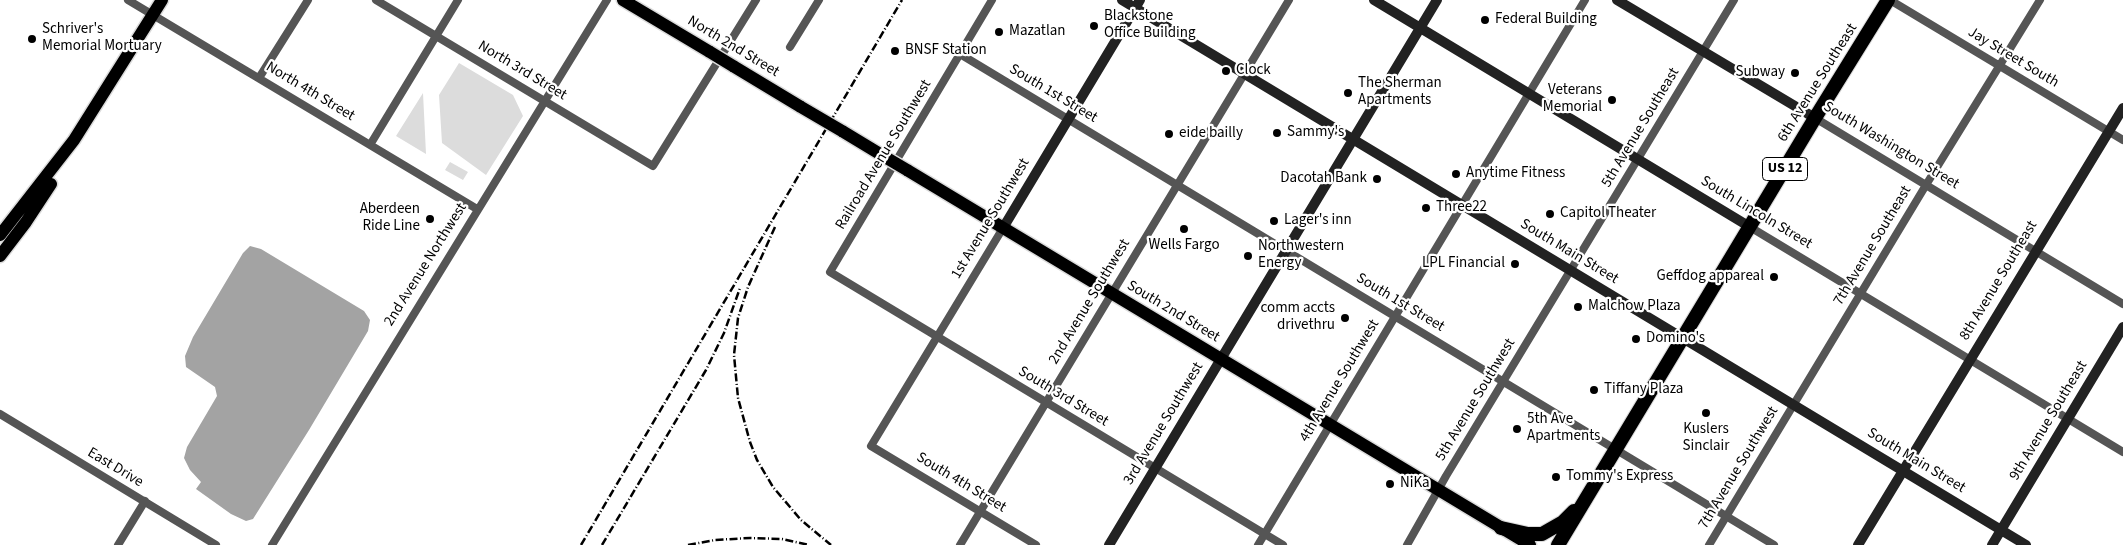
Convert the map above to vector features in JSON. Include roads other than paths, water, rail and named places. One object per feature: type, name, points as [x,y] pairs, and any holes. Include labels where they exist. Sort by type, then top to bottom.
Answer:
[{"type":"highway","name":"6th Avenue Southeast","points":[[1683,338],[1815,118],[1889,0]]},
{"type":"highway","name":"US 12","points":[[1558,545],[1683,338]]},
{"type":"highway","points":[[1501,528],[1528,534],[1542,534],[1562,522],[1584,503]]},
{"type":"main road","points":[[0,256],[46,192],[74,140],[162,0]]},
{"type":"main road","name":"North 2nd Street","points":[[623,0],[801,107]]},
{"type":"main road","name":"South 2nd Street","points":[[801,107],[1530,545]]},
{"type":"main road","points":[[0,235],[74,140]]},
{"type":"street","name":"North 4th Street","points":[[128,0],[477,208]]},
{"type":"street","points":[[259,78],[308,0]]},
{"type":"street","name":"North 3rd Street","points":[[376,0],[653,166],[688,113],[756,0]]},
{"type":"street","points":[[370,144],[458,0]]},
{"type":"street","name":"2nd Avenue Northwest","points":[[272,545],[606,0]]},
{"type":"street","points":[[790,47],[818,0]]},
{"type":"street","name":"Railroad Avenue Southwest","points":[[830,272],[992,0]]},
{"type":"street","name":"South Main Street","points":[[1122,0],[1138,4],[1244,73],[2026,545]]},
{"type":"street","name":"2nd Avenue Southwest","points":[[960,545],[1289,0]]},
{"type":"street","name":"South Lincoln Street","points":[[1374,0],[2123,452]]},
{"type":"street","name":"3rd Avenue Southwest","points":[[1109,545],[1437,0]]},
{"type":"street","name":"4th Avenue Southwest","points":[[1258,545],[1585,0]]},
{"type":"street","name":"South Washington Street","points":[[1617,0],[2123,304]]},
{"type":"street","name":"5th Avenue Southeast","points":[[1571,271],[1734,0]]},
{"type":"street","name":"Jay Street South","points":[[1889,0],[2123,140]]},
{"type":"street","name":"7th Avenue Southeast","points":[[1793,404],[2040,0]]},
{"type":"street","name":"1st Avenue Southwest","points":[[871,446],[1138,4]]},
{"type":"street","name":"South 1st Street","points":[[960,54],[1774,545]]},
{"type":"street","name":"8th Avenue Southeast","points":[[1858,545],[2035,250],[2123,108]]},
{"type":"street","name":"5th Avenue Southwest","points":[[1407,545],[1438,490],[1571,271]]},
{"type":"street","name":"South 3rd Street","points":[[830,272],[1283,545]]},
{"type":"street","name":"9th Avenue Southeast","points":[[1992,545],[2123,327]]},
{"type":"street","name":"7th Avenue Southwest","points":[[1709,545],[1793,404]]},
{"type":"street","name":"East Drive","points":[[0,414],[216,545]]},
{"type":"street","name":"South 4th Street","points":[[871,446],[1036,545]]},
{"type":"street","points":[[118,545],[145,501]]},
{"type":"railway","points":[[581,545],[902,0]]},
{"type":"railway","points":[[775,227],[748,287],[738,318],[734,355],[738,398],[757,460],[773,487],[801,520],[831,545]]},
{"type":"railway","points":[[602,545],[706,370],[724,333],[740,288]]},
{"type":"railway","points":[[688,545],[715,540],[750,538],[782,539],[809,545]]},
{"type":"place","name":"Federal Building","points":[[1485,20]]},
{"type":"place","name":"Blackstone Office Building","points":[[1094,26]]},
{"type":"place","name":"Mazatlan","points":[[999,32]]},
{"type":"place","name":"Schriver's Memorial Mortuary","points":[[32,39]]},
{"type":"place","name":"BNSF Station","points":[[895,51]]},
{"type":"place","name":"Clock","points":[[1226,71]]},
{"type":"place","name":"Subway","points":[[1795,73]]},
{"type":"place","name":"The Sherman Apartments","points":[[1348,93]]},
{"type":"place","name":"Veterans Memorial","points":[[1612,100]]},
{"type":"place","name":"Sammy's","points":[[1277,133]]},
{"type":"place","name":"eide bailly","points":[[1169,134]]},
{"type":"place","name":"Anytime Fitness","points":[[1456,174]]},
{"type":"place","name":"Dacotah Bank","points":[[1377,179]]},
{"type":"place","name":"Three22","points":[[1426,208]]},
{"type":"place","name":"Capitol Theater","points":[[1550,214]]},
{"type":"place","name":"Aberdeen Ride Line","points":[[430,219]]},
{"type":"place","name":"Lager's inn","points":[[1274,221]]},
{"type":"place","name":"Wells Fargo","points":[[1184,229]]},
{"type":"place","name":"Northwestern Energy","points":[[1248,256]]},
{"type":"place","name":"LPL Financial","points":[[1515,264]]},
{"type":"place","name":"Geffdog appareal","points":[[1774,277]]},
{"type":"place","name":"Malchow Plaza","points":[[1578,307]]},
{"type":"place","name":"comm accts drivethru","points":[[1345,318]]},
{"type":"place","name":"Domino's","points":[[1636,339]]},
{"type":"place","name":"Tiffany Plaza","points":[[1594,390]]},
{"type":"place","name":"Kuslers Sinclair","points":[[1706,413]]},
{"type":"place","name":"5th Ave Apartments","points":[[1517,429]]},
{"type":"place","name":"Tommy's Express","points":[[1556,477]]},
{"type":"place","name":"NiKa","points":[[1390,484]]}]
